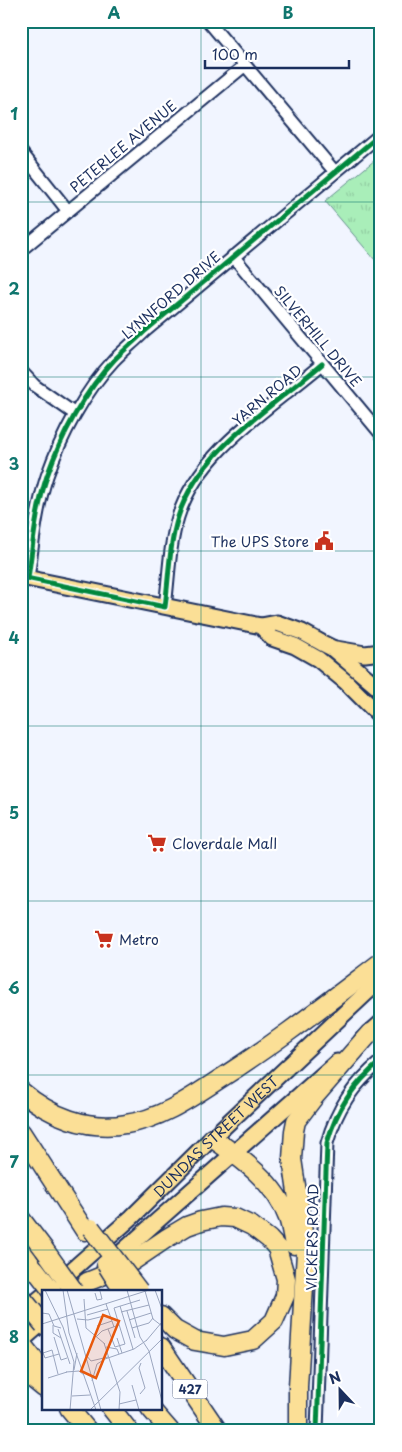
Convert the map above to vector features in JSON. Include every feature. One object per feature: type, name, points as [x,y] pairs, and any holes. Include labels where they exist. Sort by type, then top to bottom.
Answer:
[{"type":"highway","points":[[21,1091],[47,1110],[76,1122],[108,1126],[135,1122],[174,1108],[197,1094],[288,1033],[381,962]]},
{"type":"highway","points":[[298,1431],[298,1387],[306,1252],[292,1159],[296,1121],[310,1102],[375,1028]]},
{"type":"highway","points":[[21,1132],[64,1198],[138,1290]]},
{"type":"highway","points":[[212,1138],[234,1153],[266,1182],[278,1198],[288,1218],[303,1294]]},
{"type":"highway","points":[[21,1219],[44,1249],[80,1288],[124,1267],[187,1226],[220,1217],[235,1218],[252,1226],[269,1239],[276,1248],[286,1279],[285,1296],[274,1321],[253,1340],[224,1346],[195,1341],[175,1330],[162,1317]]},
{"type":"highway","points":[[88,1229],[122,1290]]},
{"type":"highway","points":[[21,1251],[35,1269],[44,1290]]},
{"type":"highway","points":[[21,1297],[42,1323]]},
{"type":"highway","points":[[21,1312],[42,1297]]},
{"type":"highway","points":[[21,1342],[33,1371],[42,1385]]},
{"type":"highway","name":"427","points":[[162,1348],[218,1431]]},
{"type":"highway","points":[[72,1410],[88,1431]]},
{"type":"highway","points":[[113,1410],[129,1431]]},
{"type":"highway","points":[[154,1411],[170,1431]]},
{"type":"main road","points":[[25,577],[261,626],[277,623],[302,632],[332,648],[378,683]]},
{"type":"main road","points":[[261,626],[272,638],[295,646],[318,659],[357,692],[381,716]]},
{"type":"main road","points":[[332,648],[365,654],[381,652]]},
{"type":"main road","points":[[357,692],[378,683]]},
{"type":"main road","points":[[369,704],[378,683]]},
{"type":"main road","name":"DUNDAS STREET WEST","points":[[50,1290],[132,1217],[212,1138],[381,979]]},
{"type":"main road","name":"DUNDAS STREET WEST","points":[[80,1288],[375,1028]]},
{"type":"main road","points":[[21,1342],[42,1323]]},
{"type":"street","points":[[208,21],[335,172]]},
{"type":"street","name":"PETERLEE AVENUE","points":[[21,250],[244,66]]},
{"type":"street","name":"LYNNFORD DRIVE","points":[[25,577],[47,476],[74,414],[93,385],[113,361],[145,331],[381,134]]},
{"type":"street","points":[[21,152],[68,211]]},
{"type":"street","name":"SILVERHILL DRIVE","points":[[233,256],[381,434]]},
{"type":"street","name":"YARN ROAD","points":[[165,607],[174,530],[181,509],[198,478],[228,442],[266,408],[322,364]]},
{"type":"street","points":[[21,371],[35,386],[74,414]]},
{"type":"street","name":"VICKERS ROAD","points":[[317,1431],[327,1143],[332,1122],[352,1089],[381,1061]]},
{"type":"green space","points":[[381,155],[381,267],[325,201]]},
{"type":"cycle path","points":[[28,578],[37,514],[47,476],[59,445],[75,415],[103,372],[145,331],[381,134]]},
{"type":"cycle path","points":[[21,577],[165,607],[175,528],[188,493],[202,471],[239,432],[322,364]]},
{"type":"cycle path","points":[[317,1431],[327,1143],[331,1130],[347,1098],[362,1079],[381,1061]]},
{"type":"place","name":"The UPS Store","points":[[324,541]]},
{"type":"place","name":"Cloverdale Mall","points":[[157,843]]},
{"type":"place","name":"Metro","points":[[104,939]]}]
